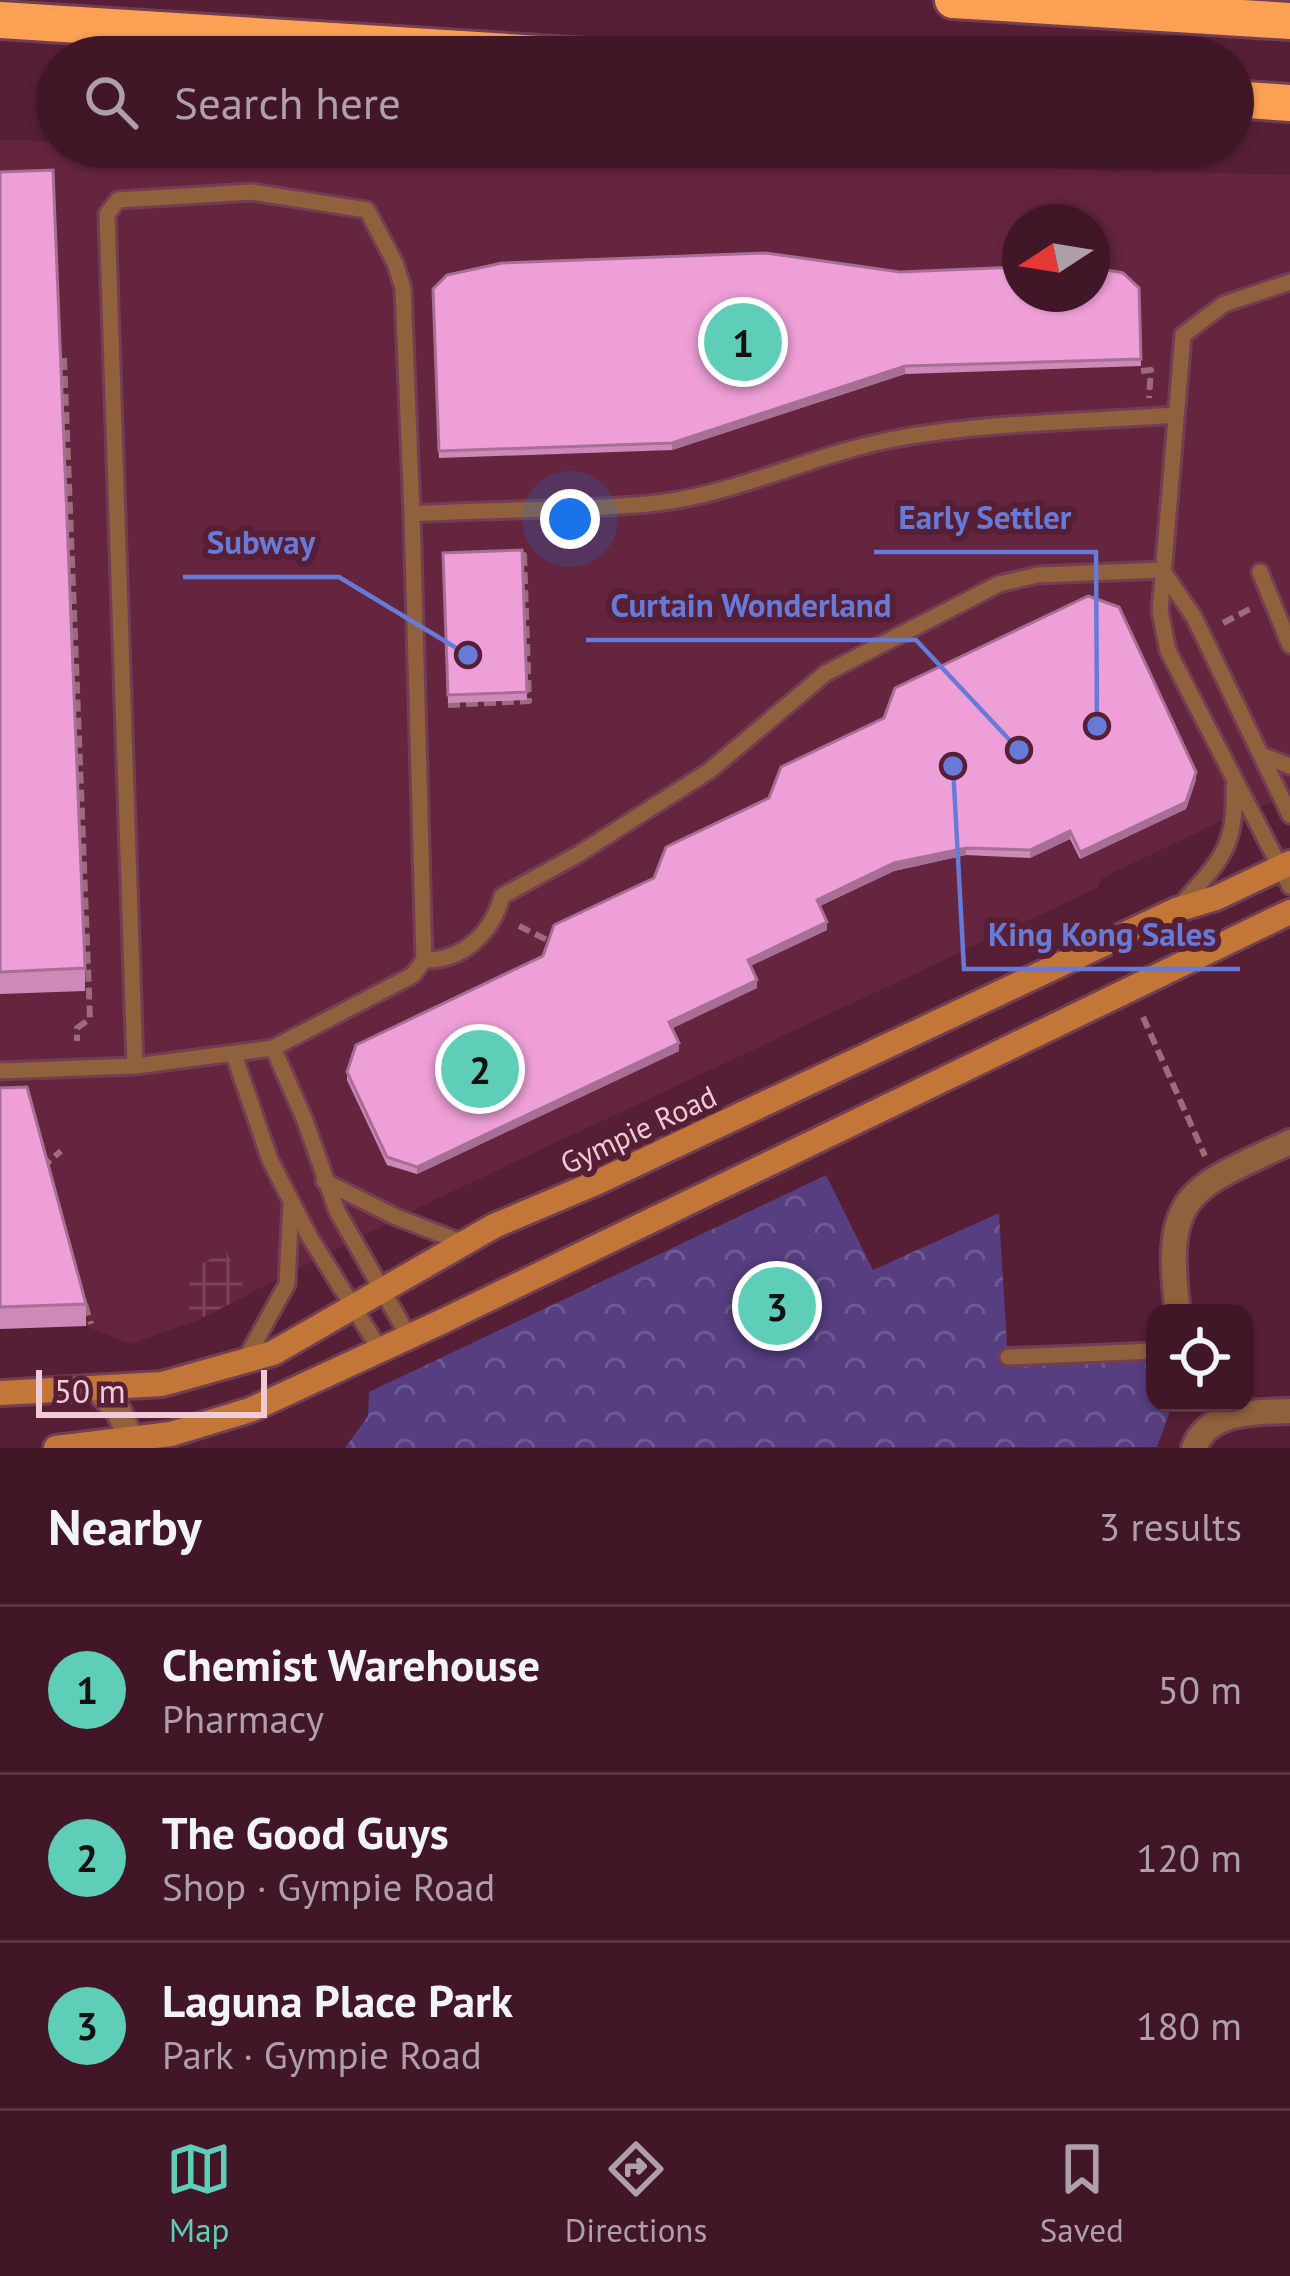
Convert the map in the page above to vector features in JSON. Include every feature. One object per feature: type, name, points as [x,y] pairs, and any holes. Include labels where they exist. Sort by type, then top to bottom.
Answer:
[{"type":"highway","points":[[953,0],[1290,21]]},
{"type":"highway","points":[[0,20],[254,36]]},
{"type":"highway","points":[[1254,100],[1290,103]]},
{"type":"main road","name":"Gympie Road","points":[[0,1393],[162,1384],[244,1363],[300,1340],[461,1242],[1176,910],[1287,872]]},
{"type":"main road","points":[[58,1448],[134,1444],[221,1421],[409,1337],[1290,912]]},
{"type":"street","points":[[1177,1304],[1172,1270],[1179,1214],[1197,1190],[1216,1177],[1290,1142]]},
{"type":"street","points":[[97,1389],[119,1412],[134,1444]]},
{"type":"street","points":[[1194,1448],[1212,1413],[1290,1411]]},
{"type":"lane","points":[[0,1071],[135,1066],[273,1048],[412,975],[424,960],[403,288],[368,210],[252,192],[118,200],[106,214],[135,1066]]},
{"type":"lane","points":[[1287,872],[1234,784],[1168,651],[1160,610],[1184,335],[1224,304],[1290,282]]},
{"type":"lane","points":[[412,514],[649,504],[734,490],[818,457],[895,439],[989,427],[1175,416]]},
{"type":"lane","points":[[1162,570],[1194,617],[1290,815]]},
{"type":"lane","points":[[424,960],[445,961],[469,949],[502,896],[578,855],[710,771],[826,673],[999,584],[1038,575],[1162,570]]},
{"type":"lane","points":[[1260,572],[1290,645]]},
{"type":"lane","points":[[1261,755],[1290,766]]},
{"type":"lane","points":[[1176,910],[1227,850],[1236,821],[1234,784]]},
{"type":"lane","points":[[273,1048],[337,1211],[409,1337]]},
{"type":"lane","points":[[234,1055],[270,1160],[380,1350]]},
{"type":"lane","points":[[324,1181],[396,1217],[461,1242]]},
{"type":"lane","points":[[244,1363],[286,1284],[291,1201]]},
{"type":"lane","points":[[1008,1357],[1146,1351]]},
{"type":"path","points":[[64,358],[90,1019],[77,1028],[77,1041]]},
{"type":"path","points":[[1141,371],[1151,370],[1149,399]]},
{"type":"path","points":[[448,705],[529,701],[524,555],[502,555]]},
{"type":"path","points":[[1223,623],[1250,609]]},
{"type":"path","points":[[519,926],[547,940]]},
{"type":"path","points":[[1143,1017],[1216,1177]]},
{"type":"path","points":[[52,1185],[46,1164],[61,1151]]},
{"type":"path","points":[[80,1285],[91,1324]]},
{"type":"shaded area","points":[[0,140],[36,141],[36,168],[1032,168],[1290,175],[1290,796],[1229,817],[1102,878],[1097,888],[436,1199],[193,1322],[130,1344],[86,1326],[0,1329]]},
{"type":"shaded area","points":[[226,1251],[248,1295],[193,1322],[186,1298],[194,1268]]},
{"type":"green space","points":[[826,1175],[873,1270],[999,1213],[1007,1346],[1145,1342],[1146,1412],[1170,1412],[1157,1447],[345,1448],[368,1416],[369,1392]]},
{"type":"building","points":[[53,170],[85,968],[0,972],[0,172]]},
{"type":"building","points":[[766,253],[900,272],[1002,268],[1002,312],[1110,312],[1110,270],[1123,273],[1139,288],[1141,359],[905,366],[672,443],[439,451],[433,289],[447,275],[502,263]]},
{"type":"building","points":[[522,550],[527,692],[448,695],[443,553]]},
{"type":"building","points":[[1088,596],[1119,607],[1196,772],[1186,802],[1080,852],[1070,831],[1030,850],[966,848],[894,863],[817,900],[827,922],[748,960],[757,980],[669,1022],[679,1043],[417,1167],[387,1157],[347,1072],[356,1045],[543,956],[554,925],[654,878],[666,847],[769,798],[781,767],[884,718],[895,688]]},
{"type":"building","points":[[27,1087],[86,1304],[0,1307],[0,1088]]},
{"type":"place","name":"Chemist Warehouse","points":[[743,342]]},
{"type":"place","name":"Subway","points":[[468,655]]},
{"type":"place","name":"Early Settler","points":[[1097,726]]},
{"type":"place","name":"Curtain Wonderland","points":[[1019,750]]},
{"type":"place","name":"King Kong Sales","points":[[953,766]]},
{"type":"place","name":"The Good Guys","points":[[480,1069]]},
{"type":"place","name":"Laguna Place Park","points":[[777,1306]]}]
